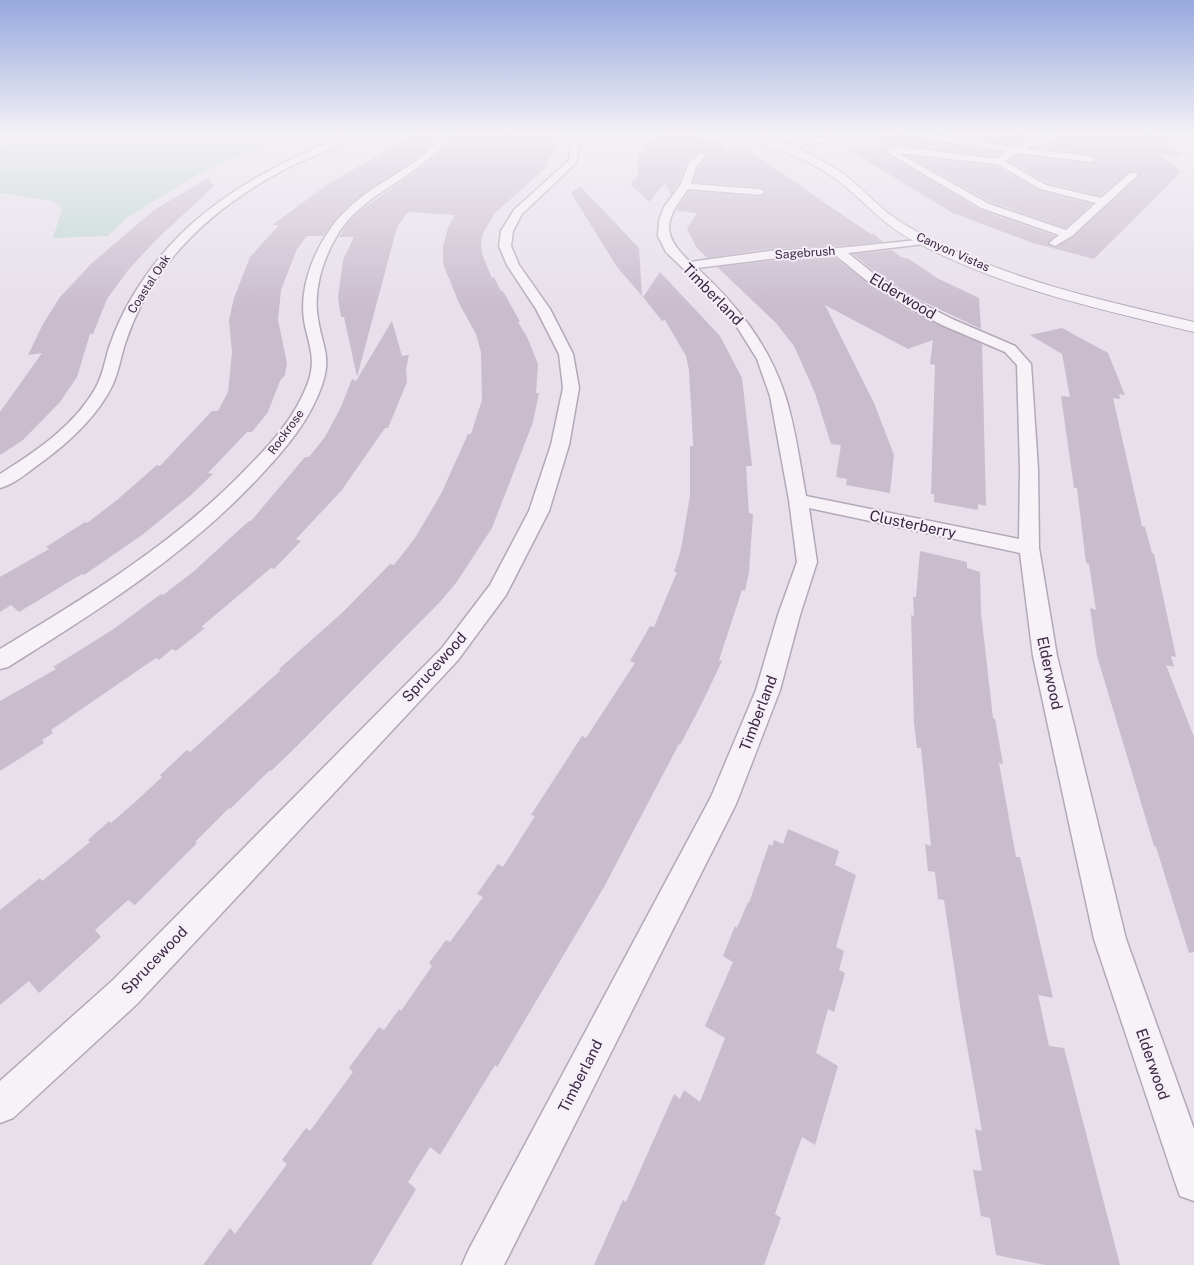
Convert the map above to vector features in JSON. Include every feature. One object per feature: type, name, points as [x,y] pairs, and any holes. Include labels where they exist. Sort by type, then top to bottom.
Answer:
[{"type":"street","name":"Coastal Oak","points":[[0,482],[36,460],[71,429],[102,391],[127,318],[147,283],[164,259],[183,237],[204,218],[241,192]]},
{"type":"street","name":"Rockrose","points":[[0,660],[127,581],[193,531],[241,487],[275,449],[300,416],[314,387],[320,359],[313,332],[310,309],[312,281],[323,250],[331,235],[363,201],[377,192]]},
{"type":"street","name":"Sprucewood","points":[[0,1105],[125,992],[450,654],[498,590],[539,512],[560,446],[571,388],[566,354],[543,309],[513,265],[505,246],[507,231],[518,212],[540,192]]},
{"type":"street","name":"Timberland","points":[[482,1265],[722,804],[768,690],[789,615],[807,562],[798,500],[778,396],[764,359],[740,320],[670,250],[664,236],[664,221],[669,207],[680,192]]},
{"type":"street","name":"Canyon Vistas","points":[[857,192],[877,210],[924,241],[982,266],[1031,284],[1194,327]]},
{"type":"street","points":[[961,192],[985,206],[1068,234]]},
{"type":"street","points":[[1063,192],[1104,202]]},
{"type":"street","points":[[1052,245],[1068,234],[1115,192]]},
{"type":"street","name":"Sagebrush","points":[[686,266],[769,255],[838,251],[924,241]]},
{"type":"street","name":"Elderwood","points":[[838,251],[870,277],[912,304],[947,322],[1010,349],[1024,364],[1029,469],[1029,548],[1044,656],[1110,939],[1194,1182]]},
{"type":"street","name":"Clusterberry","points":[[798,500],[1029,548]]},
{"type":"shaded area","points":[[169,192],[128,217],[108,236],[53,238],[62,209],[53,201],[0,193]]},
{"type":"building","points":[[184,192],[208,192],[154,242],[129,269],[107,299],[93,334],[90,334],[77,377],[60,402],[23,440],[0,455],[0,412],[42,353],[28,355],[43,324],[60,297],[92,263],[154,210]]},
{"type":"building","points":[[317,192],[368,192],[350,204],[323,236],[307,236],[297,249],[281,290],[278,320],[287,363],[285,375],[280,381],[268,412],[252,432],[247,432],[208,473],[213,474],[191,495],[142,535],[84,575],[82,574],[19,612],[11,605],[0,612],[0,577],[49,549],[46,547],[85,522],[87,523],[157,465],[160,466],[212,411],[218,411],[228,392],[232,353],[229,320],[234,298],[250,257],[279,225],[272,225]]},
{"type":"building","points":[[386,192],[519,192],[495,213],[483,233],[481,243],[482,254],[492,278],[494,277],[501,291],[503,291],[527,337],[538,364],[536,393],[539,393],[533,422],[492,528],[456,583],[439,603],[295,748],[229,808],[135,905],[128,900],[95,930],[101,937],[39,993],[29,981],[0,1005],[0,910],[40,878],[42,881],[90,842],[88,840],[109,821],[111,823],[134,803],[187,750],[190,752],[281,670],[279,669],[343,612],[390,564],[394,565],[415,538],[441,494],[468,434],[471,434],[482,400],[481,352],[476,334],[459,303],[443,264],[443,246],[448,228],[455,215],[408,212],[397,227],[357,377],[344,317],[341,317],[338,298],[343,260],[354,237],[339,237],[348,223],[361,210]]},
{"type":"building","points":[[586,192],[639,248],[642,296],[617,267],[571,193]]},
{"type":"building","points":[[638,192],[657,192],[649,202]]},
{"type":"building","points":[[688,192],[760,197],[766,192],[809,192],[872,235],[873,233],[883,242],[769,249],[707,258],[696,247],[687,229],[697,213],[678,211],[677,209]]},
{"type":"building","points":[[918,192],[951,192],[980,210],[1055,236],[1047,243],[1054,248],[1073,237],[1122,192],[1161,192],[1094,259],[1033,243],[953,213]]},
{"type":"building","points":[[972,192],[1044,192],[1092,204],[1066,228],[990,202]]},
{"type":"building","points":[[1084,192],[1105,192],[1100,196]]},
{"type":"building","points":[[892,250],[937,278],[979,298],[981,329],[918,299],[875,272],[853,254]]},
{"type":"building","points":[[834,257],[906,309],[982,344],[986,506],[978,504],[978,510],[934,502],[934,494],[931,494],[935,365],[930,364],[933,340],[908,349],[825,305],[874,403],[894,455],[890,493],[846,485],[847,479],[836,477],[841,445],[831,444],[815,393],[794,346],[776,323],[717,267],[769,261]]},
{"type":"building","points":[[660,272],[720,336],[742,378],[752,466],[746,466],[749,513],[753,514],[749,572],[745,591],[742,590],[719,660],[722,661],[701,705],[604,887],[497,1067],[495,1065],[440,1155],[430,1147],[408,1182],[416,1189],[371,1265],[203,1265],[230,1228],[235,1234],[287,1164],[282,1160],[306,1128],[310,1131],[353,1072],[349,1068],[379,1027],[384,1030],[399,1009],[401,1011],[432,966],[429,963],[446,940],[450,942],[483,897],[477,894],[498,864],[503,867],[535,816],[531,815],[582,736],[586,738],[635,663],[630,661],[650,626],[654,627],[677,572],[674,572],[681,549],[690,496],[690,446],[693,446],[689,370],[686,356],[665,320],[662,321],[643,297]]},
{"type":"building","points":[[392,321],[402,356],[409,355],[406,369],[407,382],[388,428],[385,428],[341,491],[296,539],[301,541],[274,569],[271,568],[201,627],[205,628],[176,651],[172,649],[159,660],[156,658],[51,730],[53,733],[42,740],[44,743],[0,771],[0,701],[56,669],[53,667],[112,630],[161,594],[163,595],[193,572],[251,521],[305,457],[309,457],[325,437],[341,407],[352,379],[356,381]]},
{"type":"building","points":[[1062,328],[1108,353],[1125,395],[1119,394],[1120,399],[1113,398],[1142,526],[1145,527],[1152,553],[1154,554],[1176,657],[1171,656],[1174,667],[1166,665],[1194,737],[1194,952],[1189,953],[1156,847],[1154,846],[1097,656],[1090,608],[1096,610],[1089,564],[1086,563],[1077,488],[1074,488],[1061,396],[1070,397],[1062,354],[1030,335]]},
{"type":"building","points":[[920,551],[967,562],[967,568],[980,572],[981,613],[993,718],[995,719],[1003,764],[999,763],[1016,857],[1020,857],[1053,998],[1038,995],[1049,1046],[1064,1048],[1120,1265],[1045,1265],[996,1255],[990,1218],[981,1216],[973,1170],[982,1171],[975,1129],[982,1131],[944,900],[938,899],[935,872],[928,871],[925,844],[931,846],[921,748],[917,748],[914,723],[911,615],[914,616],[913,597],[916,597]]},
{"type":"building","points":[[788,829],[839,851],[835,865],[856,875],[836,947],[844,951],[839,970],[845,973],[834,1012],[828,1009],[816,1053],[838,1066],[815,1145],[802,1137],[775,1214],[781,1218],[764,1265],[594,1265],[623,1200],[626,1202],[674,1094],[680,1099],[684,1090],[700,1102],[725,1038],[705,1026],[733,962],[723,956],[735,926],[737,928],[749,903],[769,844],[772,846],[774,840],[783,844]]}]
